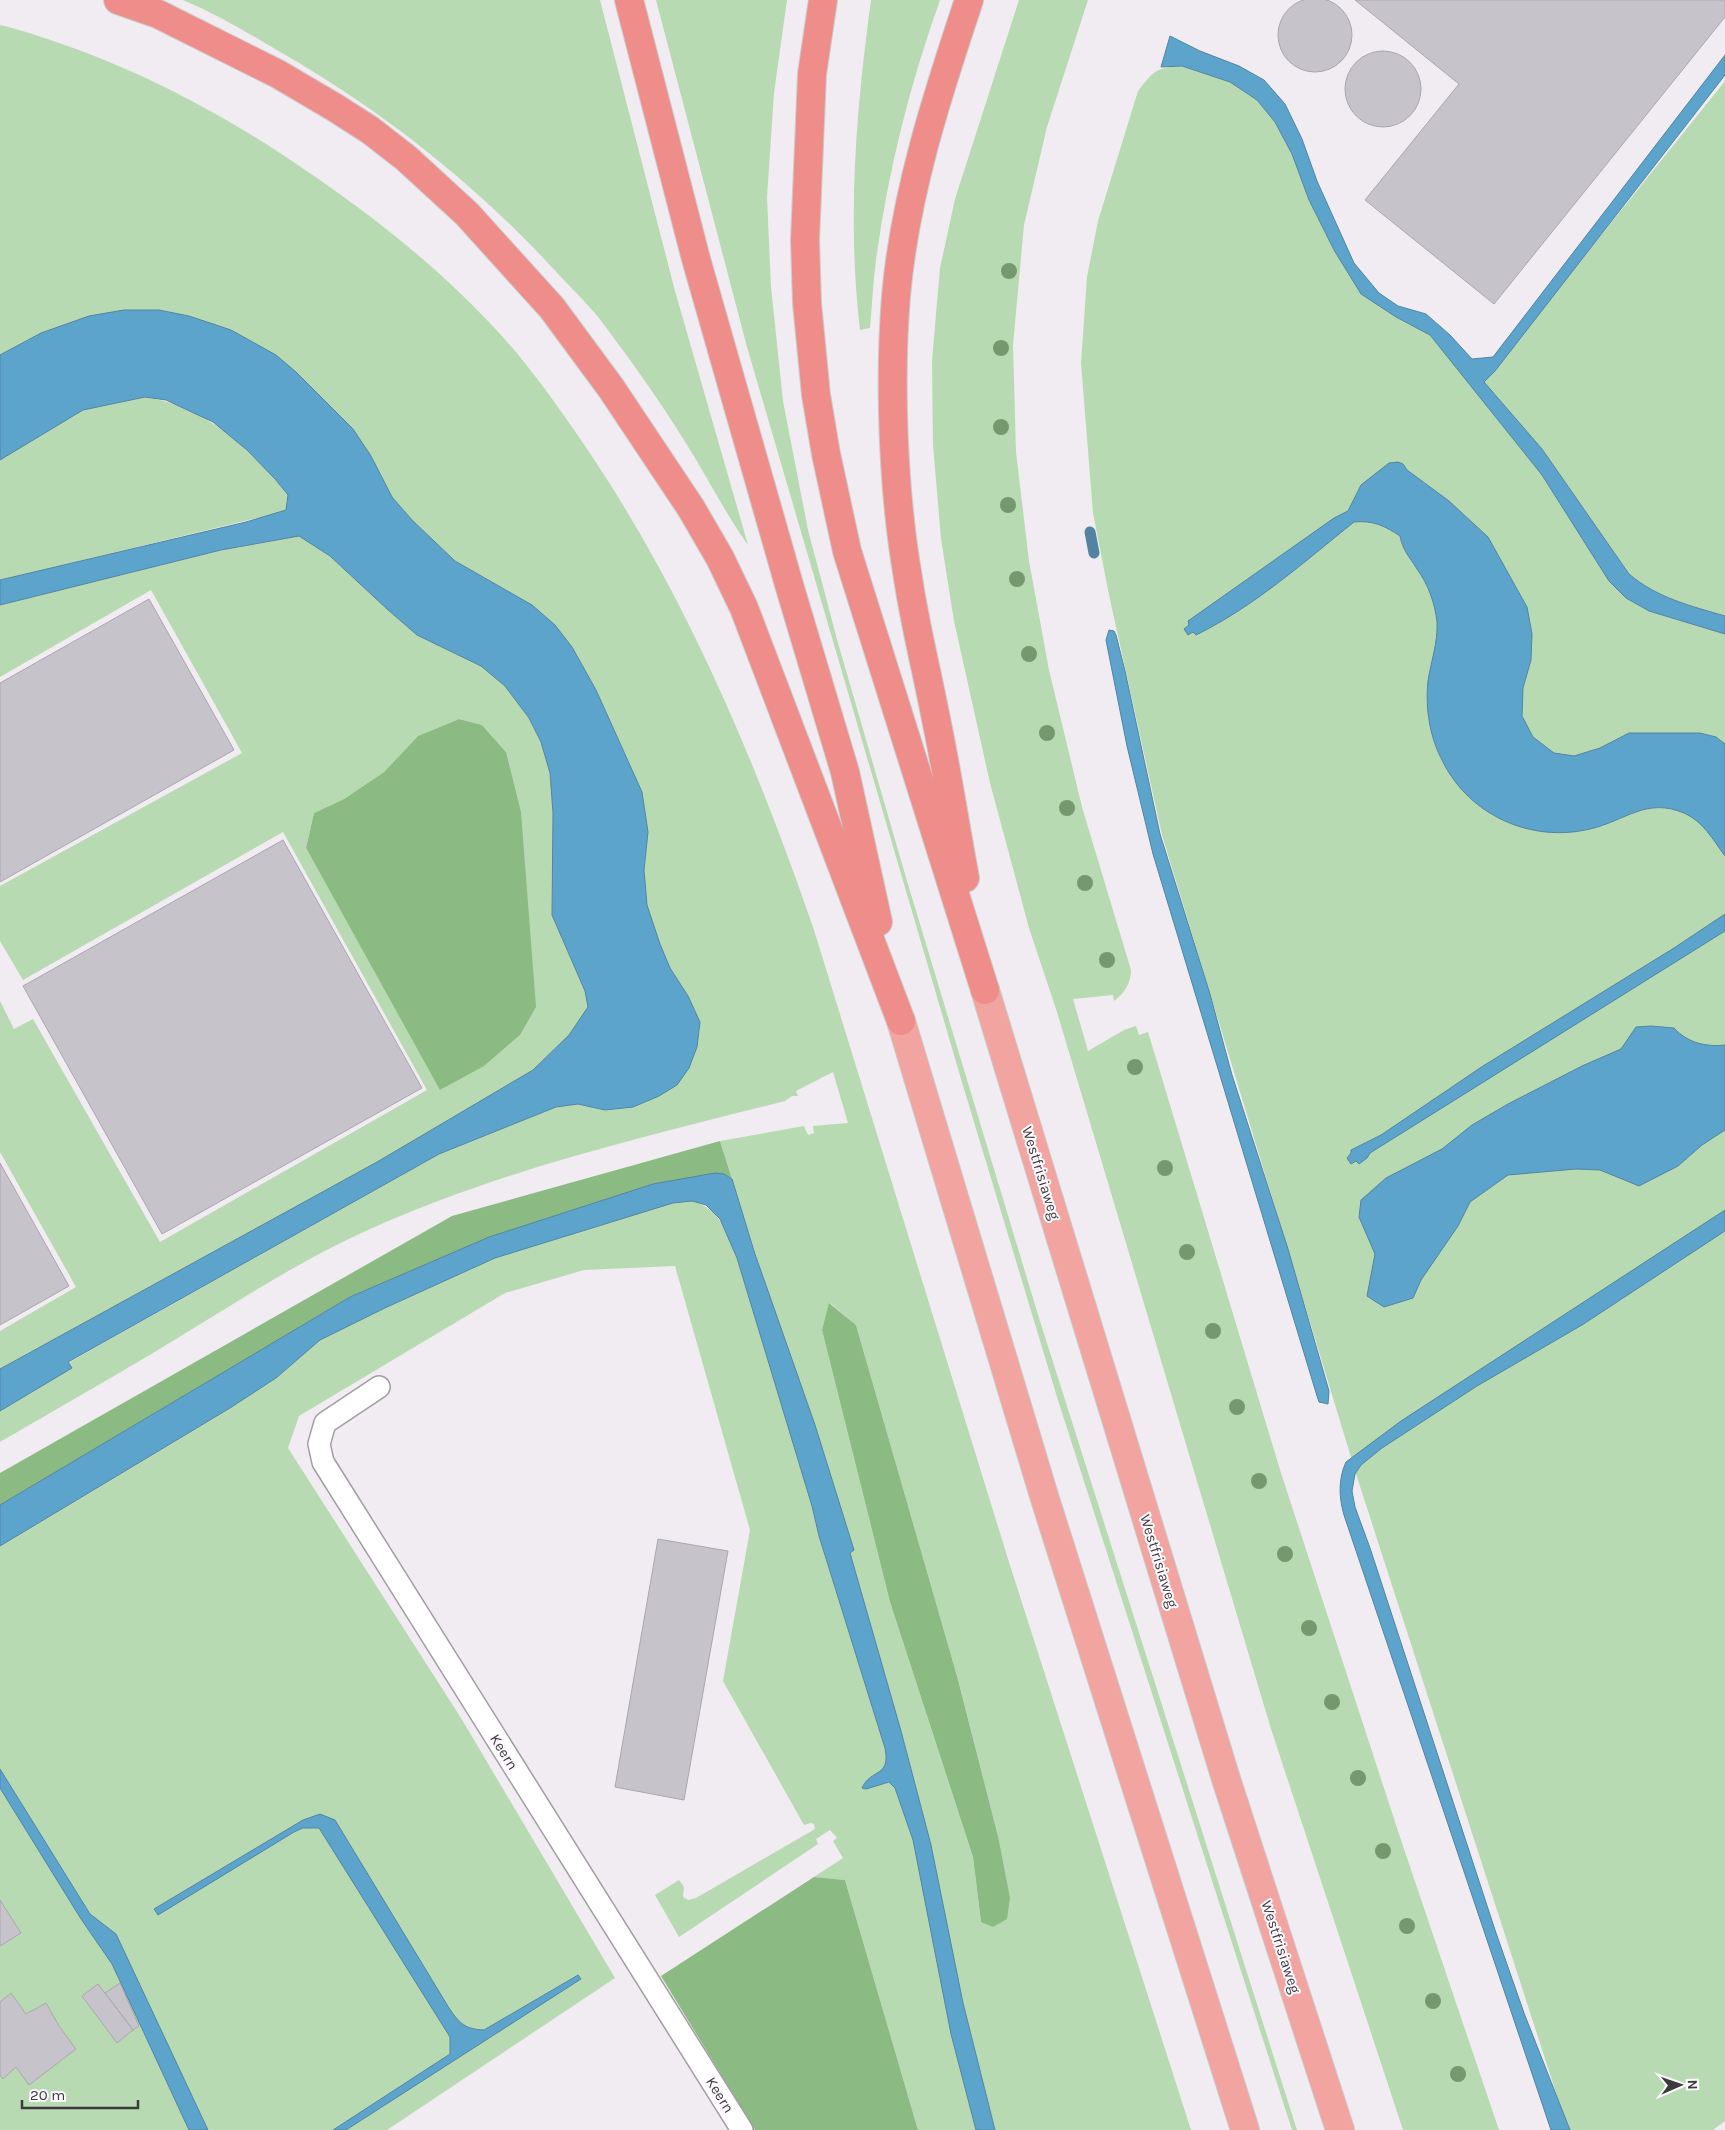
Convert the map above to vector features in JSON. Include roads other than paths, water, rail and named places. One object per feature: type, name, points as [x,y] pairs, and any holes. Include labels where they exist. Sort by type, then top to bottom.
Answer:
[{"type":"highway","points":[[118,0],[158,14],[278,74],[370,130],[406,158],[467,214],[552,308],[611,388],[686,500],[720,558],[744,608],[901,1022],[1045,1499],[1245,2130]]},
{"type":"highway","points":[[629,0],[696,259],[845,772],[901,1022]]},
{"type":"highway","points":[[823,0],[812,74],[805,230],[807,303],[816,396],[826,454],[847,551],[985,990]]},
{"type":"highway","points":[[969,0],[927,134],[904,237],[896,296],[895,439],[907,575],[936,718],[985,990]]},
{"type":"highway","name":"Westfrisiaweg","points":[[985,990],[1226,1779],[1340,2130]]},
{"type":"lane","name":"Keern","points":[[379,1387],[325,1423],[319,1444],[324,1462],[742,2130]]},
{"type":"water","points":[[1170,36],[1200,51],[1239,66],[1264,80],[1285,104],[1302,139],[1317,181],[1354,263],[1379,293],[1398,306],[1426,314],[1450,335],[1472,359],[1493,357],[1725,55],[1725,75],[1495,371],[1484,382],[1542,449],[1629,574],[1663,595],[1687,605],[1725,616],[1725,634],[1649,611],[1626,598],[1609,581],[1542,475],[1430,335],[1396,317],[1361,294],[1334,250],[1309,200],[1292,154],[1275,122],[1257,100],[1230,82],[1182,66],[1161,67]]},
{"type":"water","points":[[124,310],[159,310],[189,316],[231,330],[276,355],[296,372],[353,429],[371,456],[392,497],[412,520],[455,561],[532,605],[555,625],[572,647],[596,690],[642,792],[648,832],[644,870],[647,905],[670,968],[688,996],[700,1022],[697,1047],[689,1068],[677,1085],[659,1096],[633,1107],[605,1110],[578,1104],[556,1107],[439,1154],[68,1362],[72,1368],[0,1411],[0,1369],[377,1162],[533,1070],[569,1035],[588,1007],[585,991],[552,915],[553,813],[550,773],[541,742],[529,718],[505,686],[481,666],[417,635],[330,556],[299,536],[221,550],[0,605],[0,580],[246,522],[286,510],[288,495],[247,450],[213,422],[166,400],[145,397],[83,410],[0,460],[0,355],[41,333],[89,316]]},
{"type":"water","points":[[1398,462],[1449,501],[1488,537],[1527,607],[1532,634],[1531,660],[1523,688],[1522,716],[1533,737],[1554,753],[1574,756],[1600,748],[1629,733],[1700,733],[1716,737],[1725,744],[1725,856],[1708,832],[1697,821],[1684,813],[1670,809],[1647,809],[1590,829],[1546,832],[1525,828],[1505,821],[1486,811],[1469,797],[1455,781],[1438,753],[1428,713],[1428,681],[1437,630],[1433,601],[1428,587],[1405,550],[1400,536],[1384,527],[1367,522],[1354,522],[1298,568],[1239,611],[1196,635],[1193,632],[1188,635],[1184,629],[1189,625],[1188,621],[1334,518],[1348,511],[1361,485],[1389,463]]},
{"type":"water","points":[[1109,630],[1114,631],[1116,635],[1125,671],[1160,834],[1210,994],[1232,1075],[1288,1249],[1329,1391],[1328,1404],[1319,1402],[1317,1396],[1153,854],[1127,746],[1106,640]]},
{"type":"water","points":[[1725,914],[1725,931],[1370,1153],[1359,1164],[1356,1161],[1351,1164],[1347,1158],[1351,1150],[1381,1135],[1483,1066],[1674,948]]},
{"type":"water","points":[[1636,1027],[1674,1028],[1685,1037],[1697,1043],[1725,1045],[1725,1130],[1702,1145],[1678,1166],[1639,1186],[1600,1170],[1576,1169],[1508,1175],[1470,1202],[1458,1226],[1421,1280],[1413,1298],[1384,1307],[1367,1296],[1375,1254],[1359,1217],[1361,1200],[1386,1178],[1442,1149],[1472,1125],[1582,1066],[1621,1049]]},
{"type":"water","points":[[715,1173],[724,1174],[732,1179],[755,1254],[815,1425],[854,1550],[850,1553],[901,1731],[931,1845],[963,2003],[995,2130],[976,2130],[951,2034],[913,1840],[895,1788],[889,1782],[866,1789],[862,1788],[870,1778],[883,1769],[886,1758],[885,1748],[819,1536],[812,1506],[737,1258],[720,1219],[706,1205],[692,1201],[673,1203],[495,1258],[387,1307],[320,1340],[276,1378],[230,1408],[0,1546],[0,1505],[350,1297],[489,1237],[653,1184]]},
{"type":"water","points":[[1725,1210],[1725,1231],[1582,1325],[1477,1386],[1382,1448],[1361,1465],[1355,1474],[1352,1491],[1355,1507],[1495,1930],[1524,2013],[1570,2130],[1551,2130],[1344,1515],[1340,1495],[1343,1468],[1346,1462],[1401,1421]]},
{"type":"water","points":[[0,1769],[90,1914],[116,1934],[208,2130],[189,2130],[112,1964],[81,1919],[0,1788]]},
{"type":"water","points":[[320,1814],[335,1820],[449,2008],[463,2025],[484,2030],[578,1975],[581,1979],[346,2130],[333,2130],[450,2054],[450,2037],[319,1828],[303,1828],[294,1832],[158,1915],[154,1909],[303,1820]]},
{"type":"waterway","points":[[1090,532],[1094,553]]}]
